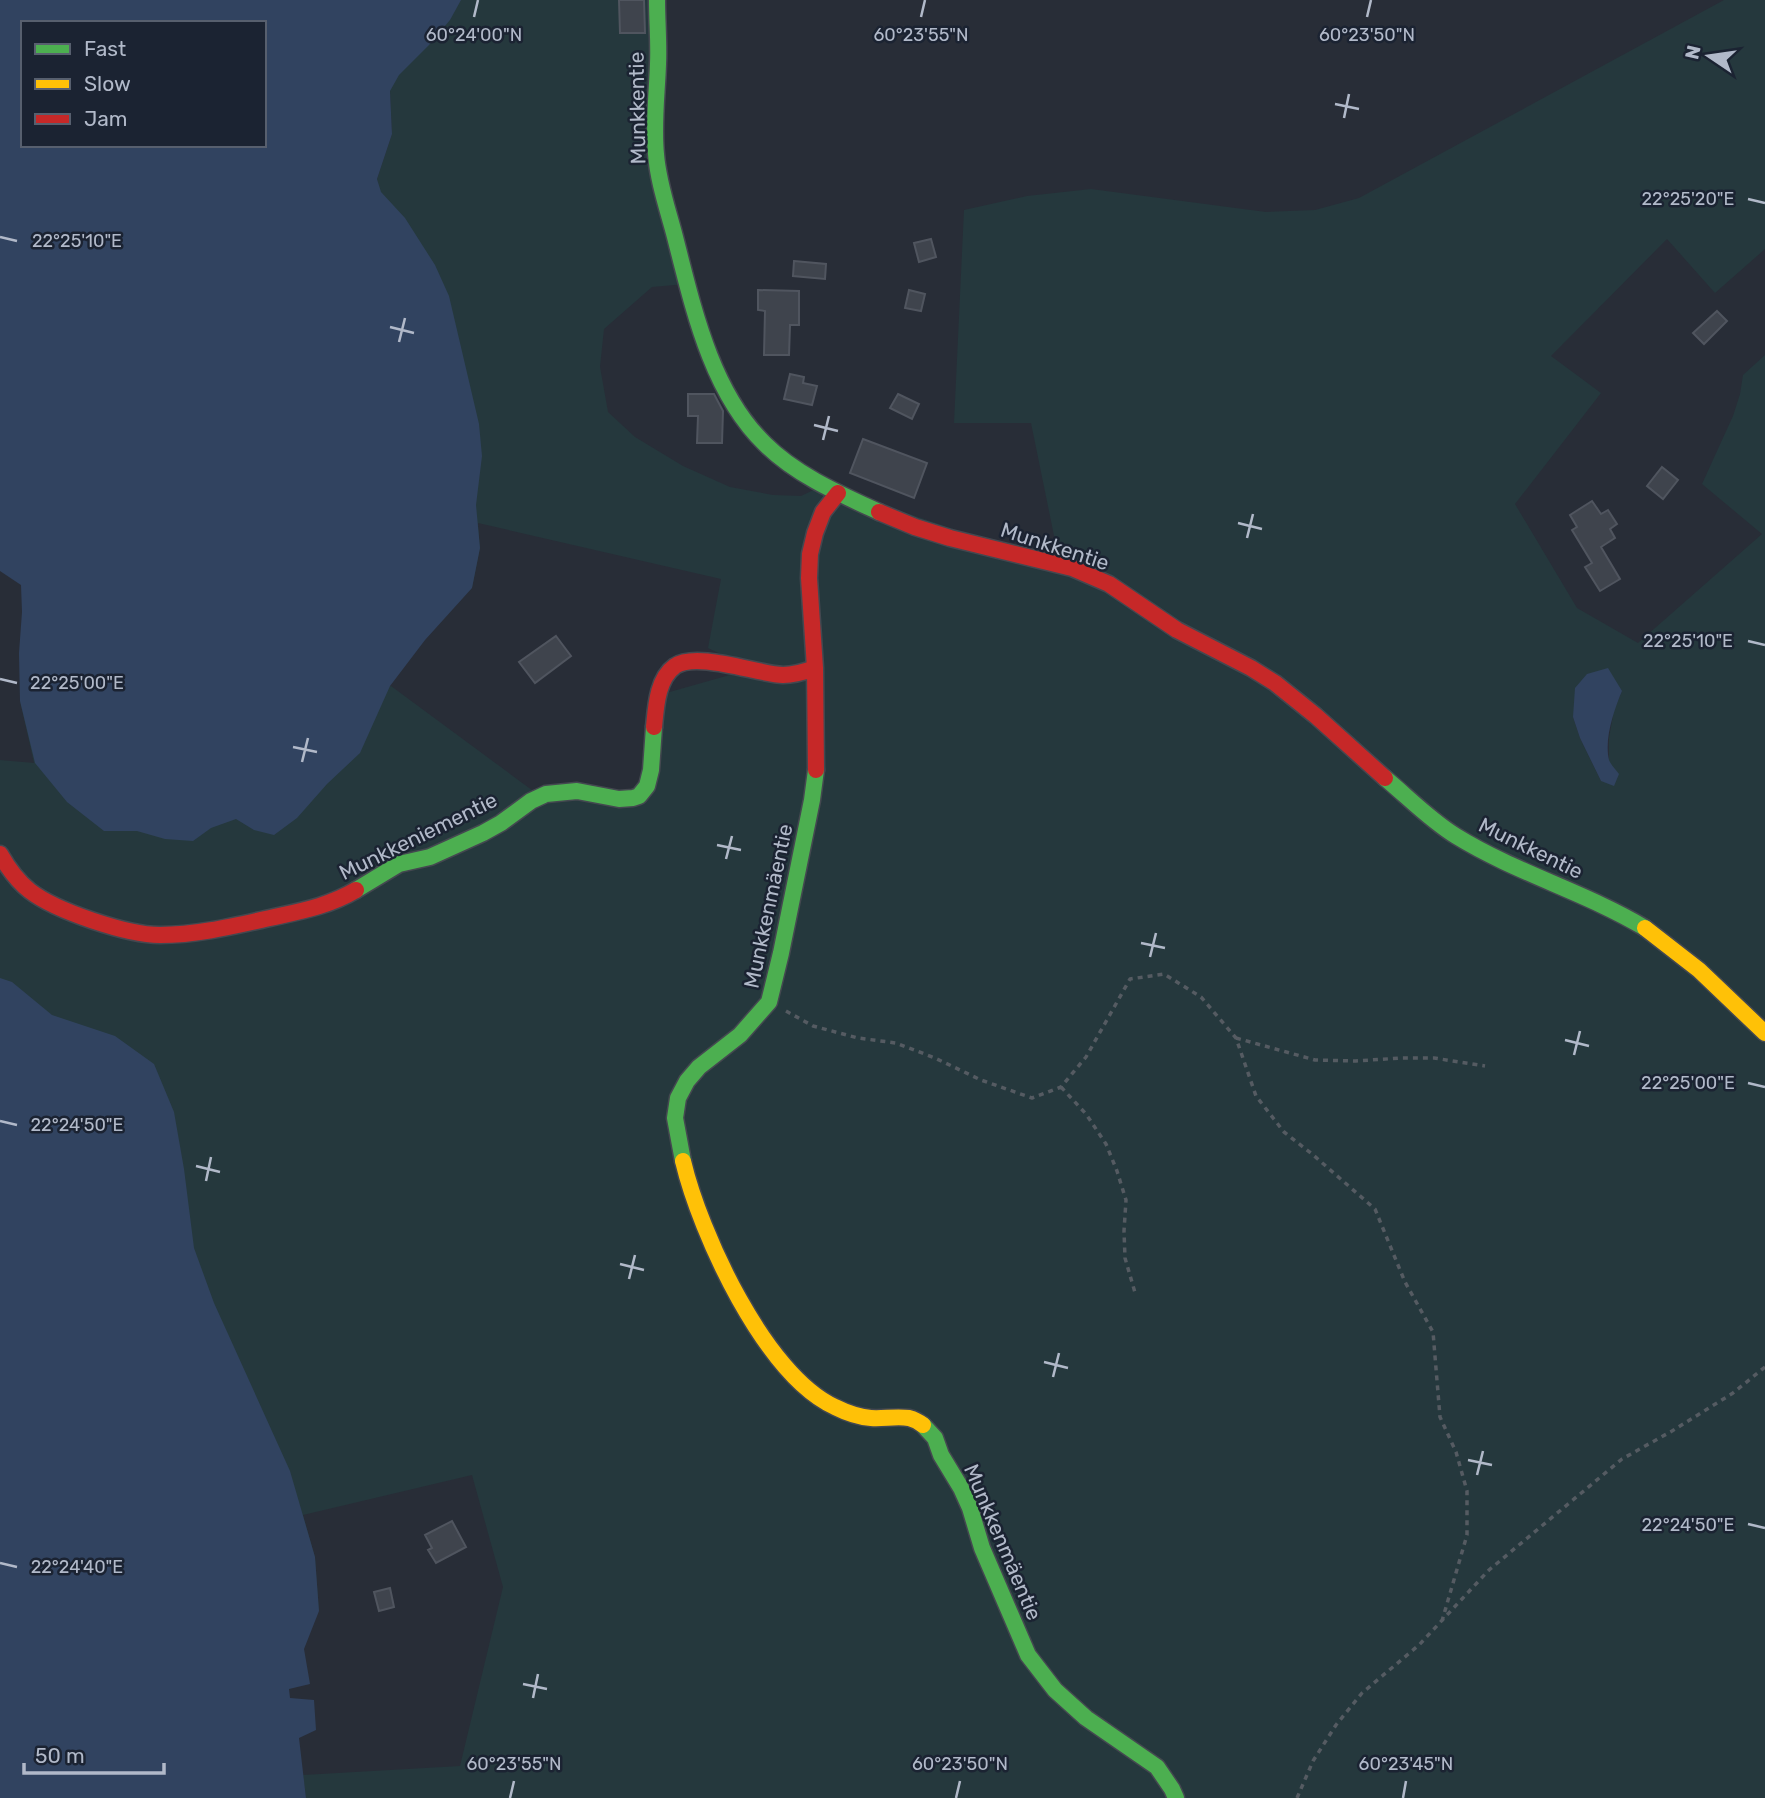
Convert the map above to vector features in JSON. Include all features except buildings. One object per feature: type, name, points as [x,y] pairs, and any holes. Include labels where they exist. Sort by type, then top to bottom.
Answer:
[{"type":"street","name":"Munkkentie","points":[[657,0],[655,123],[656,157],[662,190],[700,328],[734,402],[760,439],[788,464],[838,493],[913,527],[1047,562],[1108,583],[1172,627],[1278,685],[1433,820],[1483,851],[1595,902],[1654,934],[1715,984],[1765,1033]]},
{"type":"street","name":"Munkkenmäentie","points":[[838,493],[823,512],[810,554],[816,767],[812,800],[781,954],[769,1002],[740,1035],[699,1068],[687,1081],[678,1098],[675,1118],[689,1187],[739,1301],[787,1368],[832,1406],[854,1415],[910,1418],[924,1425],[935,1438],[961,1488],[982,1548],[1028,1655],[1055,1690],[1086,1718],[1157,1767],[1176,1798]]},
{"type":"street","name":"Munkkeniementie","points":[[0,854],[10,872],[32,894],[59,908],[156,935],[218,929],[293,913],[333,902],[401,863],[428,858],[485,832],[504,821],[519,807],[540,796],[564,791],[627,800],[638,797],[651,774],[653,733],[659,695],[665,678],[675,666],[693,661],[784,676],[815,668]]},
{"type":"path","points":[[769,1002],[813,1026],[858,1038],[895,1043],[981,1080],[1032,1098],[1061,1087],[1086,1057],[1130,979],[1164,974],[1202,997],[1236,1038],[1256,1096],[1284,1132],[1375,1209],[1405,1282],[1433,1332],[1440,1417],[1456,1452],[1467,1491],[1467,1535],[1442,1621]]},
{"type":"path","points":[[1236,1038],[1315,1060],[1434,1058],[1485,1066]]},
{"type":"path","points":[[1061,1087],[1087,1114],[1106,1144],[1117,1171],[1126,1200],[1125,1258],[1136,1296]]},
{"type":"path","points":[[1297,1798],[1313,1762],[1330,1734],[1362,1692],[1419,1645],[1489,1570],[1622,1459],[1672,1432],[1733,1393],[1765,1367]]},
{"type":"green space","points":[[396,0],[657,0],[655,123],[686,284],[652,287],[604,329],[600,367],[608,412],[635,437],[683,466],[730,487],[773,495],[801,496],[824,485],[1060,565],[1031,423],[954,423],[964,210],[1027,196],[1091,189],[1266,212],[1315,210],[1359,198],[1724,0],[1765,0],[1765,249],[1715,293],[1667,239],[1551,356],[1601,393],[1515,504],[1577,608],[1638,643],[1762,534],[1702,484],[1733,416],[1743,375],[1765,355],[1765,1798],[306,1798],[303,1775],[460,1766],[503,1587],[472,1475],[303,1515],[315,1557],[319,1611],[0,1060],[0,760],[34,763],[20,701],[60,743],[391,686],[540,796],[638,797],[659,695],[751,669],[708,648],[721,579],[478,523],[480,548],[472,588],[377,179],[392,134],[390,91]],"holes":[[[1622,691],[1614,710],[1609,738],[1609,762],[1601,781],[1573,717]]]},
{"type":"water","points":[[0,0],[461,0],[450,20],[399,75],[390,91],[392,134],[377,179],[381,192],[405,218],[435,265],[449,296],[479,424],[482,456],[476,505],[480,548],[472,588],[425,640],[390,686],[360,753],[327,784],[297,818],[274,835],[254,830],[236,819],[211,828],[193,841],[165,839],[137,831],[104,831],[67,802],[35,763],[20,701],[21,585],[0,571]]},
{"type":"water","points":[[1608,668],[1622,691],[1613,716],[1608,743],[1609,760],[1619,774],[1614,786],[1601,781],[1573,717],[1575,688],[1587,674]]},
{"type":"water","points":[[0,978],[12,982],[52,1015],[115,1036],[154,1064],[174,1112],[194,1248],[214,1303],[290,1471],[315,1557],[319,1611],[304,1649],[310,1684],[289,1689],[290,1698],[314,1700],[316,1730],[299,1738],[306,1798],[0,1798]]},
{"type":"traffic: fast","points":[[657,0],[657,164],[689,292],[706,347],[731,400],[746,423],[765,444],[790,465],[819,483],[879,512]]},
{"type":"traffic: fast","points":[[356,890],[399,864],[430,857],[483,833],[546,794],[577,791],[619,799],[639,796],[647,786],[651,770],[654,727]]},
{"type":"traffic: fast","points":[[683,1161],[675,1118],[678,1098],[687,1081],[699,1067],[740,1035],[769,1002],[816,770]]},
{"type":"traffic: fast","points":[[1385,778],[1428,816],[1456,836],[1502,861],[1599,904],[1645,928]]},
{"type":"traffic: fast","points":[[923,1425],[935,1438],[941,1455],[961,1488],[982,1548],[1028,1655],[1055,1690],[1086,1718],[1157,1767],[1176,1798]]},
{"type":"traffic: slow","points":[[1645,928],[1699,970],[1765,1033]]},
{"type":"traffic: slow","points":[[683,1161],[704,1225],[720,1262],[739,1299],[784,1365],[809,1390],[844,1411],[871,1418],[909,1418],[923,1425]]},
{"type":"traffic: jam","points":[[816,770],[810,554],[823,512],[838,493]]},
{"type":"traffic: jam","points":[[879,512],[950,538],[1072,568],[1109,584],[1177,630],[1275,683],[1385,778]]},
{"type":"traffic: jam","points":[[654,727],[658,694],[664,678],[675,666],[685,662],[712,662],[783,675],[815,668]]},
{"type":"traffic: jam","points":[[0,854],[21,883],[42,899],[92,921],[146,934],[215,930],[314,907],[356,890]]}]
